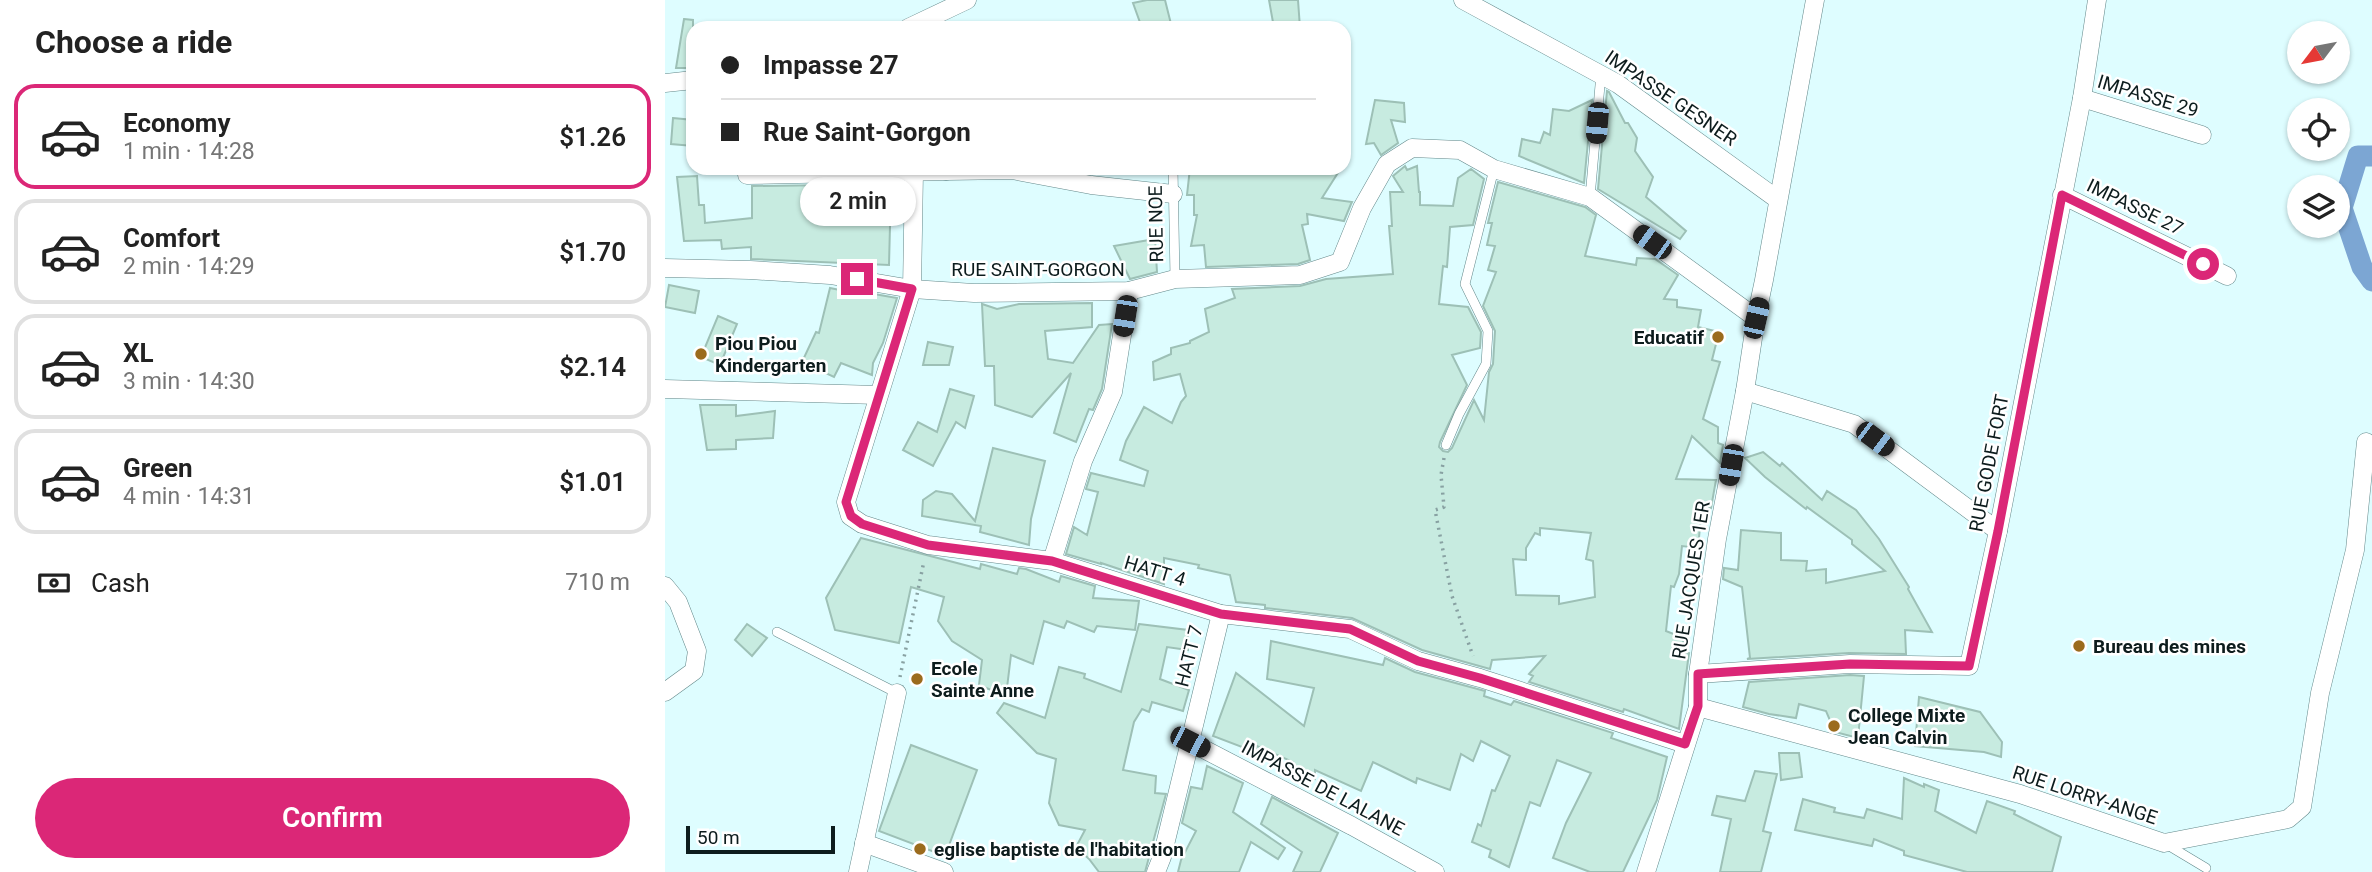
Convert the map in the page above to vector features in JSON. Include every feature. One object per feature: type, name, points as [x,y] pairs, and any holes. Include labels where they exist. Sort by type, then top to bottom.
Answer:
[{"type":"street","name":"IMPASSE GESNER","points":[[1463,0],[1618,84],[1777,199]]},
{"type":"street","name":"RUE JACQUES 1ER","points":[[1646,872],[1698,706],[1698,674],[1717,540],[1815,0]]},
{"type":"street","name":"RUE GODE FORT","points":[[1698,674],[1850,664],[1969,666],[1998,531],[2082,98],[2097,0]]},
{"type":"street","points":[[921,21],[960,1]]},
{"type":"street","points":[[665,83],[686,81]]},
{"type":"street","name":"IMPASSE 29","points":[[2082,98],[2202,135]]},
{"type":"street","name":"RUE SAINT-GORGON","points":[[665,268],[830,275],[912,289],[974,293],[1129,291],[1175,279],[1300,275],[1340,262],[1362,208],[1387,164],[1412,148],[1460,150],[1494,169],[1590,197],[1756,318]]},
{"type":"street","points":[[665,390],[878,395],[912,289],[914,175]]},
{"type":"street","points":[[1038,175],[1091,185],[1173,194]]},
{"type":"street","name":"IMPASSE 27","points":[[2062,195],[2227,276]]},
{"type":"street","points":[[1052,561],[1083,461],[1113,392],[1129,291]]},
{"type":"street","points":[[1745,391],[1854,424],[1998,531]]},
{"type":"street","name":"HATT 4","points":[[878,395],[846,502],[851,516],[862,524],[928,545],[1052,561],[1221,614],[1350,629],[1418,661],[1480,678],[1685,744]]},
{"type":"street","name":"RUE LORRY-ANGE","points":[[1698,706],[2020,794],[2164,843],[2288,819],[2302,807],[2320,693],[2355,550],[2366,442]]},
{"type":"street","points":[[665,586],[678,602],[697,652],[694,671],[665,692]]},
{"type":"street","name":"HATT 7","points":[[1156,872],[1162,857],[1221,614]]},
{"type":"street","points":[[858,872],[897,693]]},
{"type":"street","name":"IMPASSE DE LALANE","points":[[1190,742],[1435,872]]},
{"type":"street","points":[[865,843],[944,872]]},
{"type":"lane","points":[[1590,197],[1601,74]]},
{"type":"lane","points":[[1446,445],[1486,364],[1488,331],[1465,284],[1494,169]]},
{"type":"lane","name":"RUE NOE","points":[[1173,175],[1175,279]]},
{"type":"lane","points":[[777,632],[897,693]]},
{"type":"lane","points":[[2164,843],[2206,868]]},
{"type":"path","points":[[1446,445],[1441,475],[1444,507],[1435,510],[1452,596],[1480,678]]},
{"type":"path","points":[[897,693],[928,545]]},
{"type":"building","points":[[1165,0],[1170,21],[1139,21],[1133,3]]},
{"type":"building","points":[[1269,0],[1298,0],[1300,21],[1273,21]]},
{"type":"building","points":[[684,19],[693,20],[686,21],[686,68],[676,68]]},
{"type":"building","points":[[1607,91],[1637,138],[1635,151],[1653,177],[1646,197],[1686,231],[1680,239],[1598,189]]},
{"type":"building","points":[[1375,100],[1404,103],[1405,122],[1391,120],[1398,143],[1381,155],[1374,143],[1366,144]]},
{"type":"building","points":[[1592,100],[1584,183],[1519,156],[1522,139],[1540,143],[1544,132],[1550,135],[1553,109],[1569,111]]},
{"type":"building","points":[[673,118],[686,119],[686,145],[671,144]]},
{"type":"building","points":[[1405,166],[1407,170],[1417,166],[1420,205],[1453,206],[1458,178],[1471,169],[1484,179],[1473,225],[1450,227],[1447,267],[1443,266],[1439,304],[1468,307],[1481,332],[1480,348],[1452,355],[1467,385],[1440,442],[1439,447],[1443,451],[1448,452],[1452,448],[1474,400],[1484,420],[1495,331],[1483,306],[1496,272],[1488,270],[1495,246],[1487,245],[1492,223],[1488,223],[1498,182],[1585,207],[1596,215],[1585,256],[1636,265],[1637,258],[1655,259],[1678,275],[1664,299],[1677,300],[1677,307],[1701,310],[1698,327],[1719,332],[1712,360],[1720,362],[1703,419],[1718,427],[1718,443],[1723,445],[1720,463],[1692,436],[1676,479],[1716,480],[1711,508],[1702,506],[1698,548],[1682,546],[1679,574],[1674,587],[1671,586],[1666,631],[1684,638],[1681,652],[1689,653],[1679,729],[1624,709],[1623,712],[1529,682],[1533,676],[1529,674],[1545,656],[1492,660],[1490,669],[1422,650],[1352,618],[1236,602],[1230,575],[1198,568],[1199,565],[1164,558],[1164,584],[1066,554],[1074,527],[1087,535],[1098,492],[1086,489],[1091,473],[1144,486],[1148,471],[1120,460],[1126,441],[1144,407],[1172,423],[1186,396],[1180,374],[1154,380],[1153,362],[1171,354],[1171,348],[1190,343],[1209,332],[1205,309],[1235,298],[1232,289],[1300,286],[1326,279],[1393,274],[1389,226],[1392,226],[1390,192],[1403,192],[1393,176]],"holes":[[[1540,528],[1591,533],[1586,559],[1593,561],[1595,597],[1559,604],[1559,596],[1516,595],[1513,559],[1526,560],[1526,548],[1535,533],[1540,535]]]},
{"type":"building","points":[[1189,175],[1337,175],[1322,198],[1352,202],[1344,221],[1307,214],[1308,224],[1302,225],[1310,260],[1298,264],[1206,267],[1204,245],[1191,246],[1197,215],[1194,215],[1194,195],[1187,195]]},
{"type":"building","points":[[697,176],[699,205],[704,205],[705,223],[752,218],[752,186],[891,187],[889,265],[751,259],[751,247],[722,249],[721,240],[684,241],[677,177]]},
{"type":"building","points":[[1155,239],[1157,272],[1130,279],[1114,246]]},
{"type":"building","points":[[669,285],[699,291],[695,313],[665,307]]},
{"type":"building","points":[[830,288],[874,297],[874,294],[897,298],[883,343],[873,363],[872,375],[841,363],[834,377],[802,362],[816,332],[819,333]]},
{"type":"building","points":[[1092,303],[1092,327],[1045,331],[1048,359],[1073,363],[1099,325],[1112,324],[1102,389],[1093,410],[1089,409],[1076,442],[1054,433],[1071,373],[1032,417],[995,405],[994,366],[985,366],[982,304],[997,309],[1019,304]]},
{"type":"building","points":[[718,316],[737,324],[720,365],[701,357]]},
{"type":"building","points":[[928,342],[953,347],[949,365],[923,365]]},
{"type":"building","points":[[950,389],[974,396],[965,428],[956,422],[933,466],[903,450],[918,422],[937,432]]},
{"type":"building","points":[[700,405],[736,405],[736,416],[775,411],[773,438],[736,440],[736,449],[707,450]]},
{"type":"building","points":[[993,448],[1045,461],[1031,519],[1029,545],[980,532],[981,526],[922,516],[923,500],[936,491],[952,494],[975,521]]},
{"type":"building","points":[[1763,452],[1780,466],[1782,463],[1822,500],[1827,491],[1856,510],[1879,539],[1909,587],[1932,632],[1905,630],[1906,654],[1849,653],[1747,659],[1750,658],[1742,587],[1723,579],[1724,568],[1738,570],[1741,530],[1781,533],[1781,560],[1807,561],[1806,571],[1826,569],[1826,583],[1885,571],[1852,544],[1852,540],[1807,507],[1806,509],[1745,458]]},
{"type":"building","points":[[861,538],[980,569],[981,564],[1017,574],[1019,568],[1026,569],[1059,582],[1061,576],[1095,586],[1093,598],[1139,601],[1135,630],[1097,626],[1094,632],[1067,621],[1064,628],[1044,621],[1033,664],[1011,655],[1006,696],[979,685],[982,660],[952,641],[938,621],[944,597],[911,587],[899,643],[835,630],[826,598]]},
{"type":"building","points":[[747,624],[767,638],[752,656],[735,640]]},
{"type":"building","points":[[1139,624],[1188,630],[1188,650],[1167,647],[1160,679],[1189,690],[1183,711],[1152,702],[1149,712],[1142,709],[1134,722],[1123,770],[1156,776],[1155,793],[1166,794],[1145,872],[1099,872],[1076,847],[1085,830],[1059,825],[1049,803],[1056,759],[1037,753],[997,713],[1004,703],[1045,718],[1059,667],[1085,674],[1084,678],[1121,692]]},
{"type":"building","points":[[1271,641],[1383,665],[1385,658],[1415,672],[1485,691],[1484,696],[1511,705],[1514,701],[1613,733],[1611,738],[1667,757],[1657,800],[1623,872],[1590,872],[1553,858],[1566,823],[1591,773],[1557,760],[1540,806],[1530,802],[1509,867],[1489,857],[1491,850],[1472,842],[1478,824],[1481,826],[1492,790],[1495,791],[1510,756],[1481,741],[1473,761],[1461,754],[1450,790],[1417,778],[1416,783],[1373,762],[1361,791],[1315,770],[1315,779],[1290,774],[1293,762],[1257,746],[1255,752],[1213,736],[1236,673],[1304,726],[1314,688],[1267,679]]},
{"type":"building","points":[[1864,676],[1858,738],[1835,732],[1826,711],[1799,704],[1796,718],[1743,707],[1749,682]]},
{"type":"building","points":[[1919,697],[1980,712],[2002,742],[2001,757],[1984,752],[1915,746]]},
{"type":"building","points":[[911,745],[977,770],[945,856],[879,831]]},
{"type":"building","points":[[1779,753],[1799,753],[1802,777],[1781,780]]},
{"type":"building","points":[[1207,766],[1243,783],[1233,812],[1285,848],[1278,859],[1251,842],[1239,872],[1178,872],[1196,831],[1182,823],[1191,787],[1202,789]]},
{"type":"building","points":[[1755,771],[1777,774],[1763,831],[1771,833],[1761,872],[1720,872],[1731,819],[1712,815],[1717,796],[1745,801]]},
{"type":"building","points":[[1904,778],[1939,790],[1935,811],[1976,833],[1987,801],[2015,811],[2014,814],[2061,837],[2052,872],[1967,872],[1904,855],[1904,851],[1874,839],[1872,846],[1795,830],[1803,799],[1835,808],[1834,812],[1864,818],[1867,809],[1902,819]]},
{"type":"building","points":[[1272,797],[1338,833],[1320,872],[1293,872],[1302,852],[1261,824]]},
{"type":"waterway","points":[[2372,156],[2358,156],[2342,208],[2362,267],[2372,281]]},
{"type":"place","name":"Educatif","points":[[1718,337]]},
{"type":"place","name":"Piou Piou Kindergarten","points":[[701,354]]},
{"type":"place","name":"Bureau des mines","points":[[2079,646]]},
{"type":"place","name":"Ecole Sainte Anne","points":[[917,679]]},
{"type":"place","name":"College Mixte Jean Calvin","points":[[1834,726]]},
{"type":"place","name":"eglise baptiste de l'habitation","points":[[920,849]]},
{"type":"route","points":[[857,279],[912,289],[846,502],[851,516],[862,524],[928,545],[1052,561],[1221,614],[1350,629],[1418,661],[1480,678],[1685,744],[1698,706],[1698,674],[1850,664],[1969,666],[1998,531],[2062,195],[2203,264]]}]
